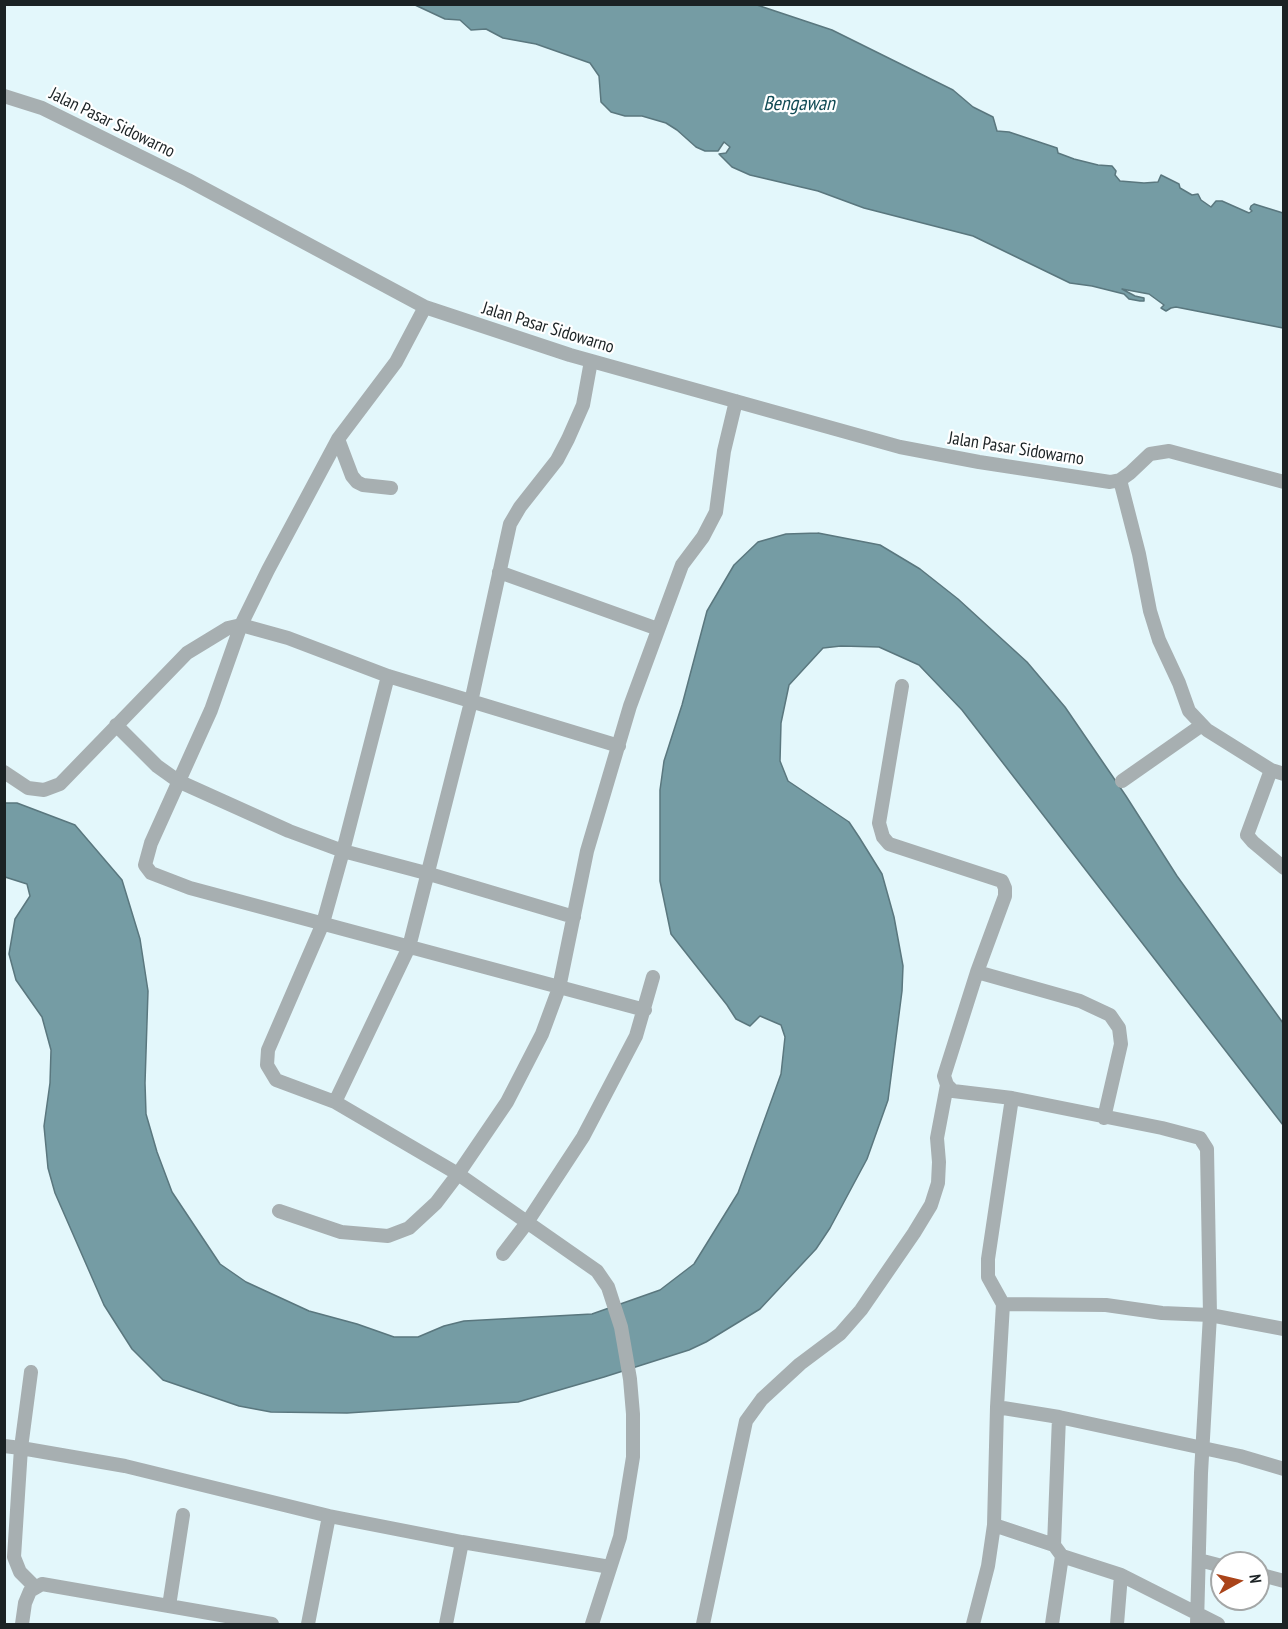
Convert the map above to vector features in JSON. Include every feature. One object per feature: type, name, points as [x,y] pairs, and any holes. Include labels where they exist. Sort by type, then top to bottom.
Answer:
[{"type":"street","name":"Jalan Pasar Sidowarno","points":[[4,96],[42,108],[188,180],[425,307],[591,361],[900,447],[1101,482],[1120,480]]},
{"type":"street","points":[[425,307],[396,362],[338,439],[241,625],[211,710],[150,843],[146,865],[151,873],[190,888],[645,1010]]},
{"type":"street","points":[[335,1102],[409,946],[471,702],[510,524],[520,507],[557,460],[568,439],[582,405],[591,361]]},
{"type":"street","points":[[279,1211],[341,1232],[388,1236],[409,1228],[436,1203],[507,1102],[542,1034],[559,988],[587,851],[630,706],[682,565],[703,537],[716,512],[724,451],[736,401]]},
{"type":"street","points":[[338,439],[352,476],[357,482],[363,485],[391,488]]},
{"type":"street","points":[[1284,482],[1162,451],[1156,451],[1144,457],[1130,473],[1120,480],[1139,554],[1150,611],[1159,640],[1189,711],[1207,730],[1277,772],[1247,835],[1284,868]]},
{"type":"street","points":[[499,572],[658,629]]},
{"type":"street","points":[[4,772],[28,788],[44,790],[60,784],[187,653],[228,628],[241,625],[288,638],[388,676],[619,746]]},
{"type":"street","points":[[388,676],[323,922],[268,1050],[267,1065],[276,1080],[335,1102],[458,1174],[526,1224],[597,1271],[608,1287],[621,1327],[630,1378],[633,1457],[620,1537],[592,1624]]},
{"type":"street","points":[[902,686],[879,823],[884,837],[889,844],[1002,881],[1005,888],[1005,896],[977,972],[944,1076],[947,1085],[953,1091],[1012,1098],[1162,1128],[1200,1138],[1204,1142],[1208,1160],[1210,1315],[1197,1619]]},
{"type":"street","points":[[116,725],[157,766],[178,781],[289,831],[343,851],[574,917]]},
{"type":"street","points":[[1122,781],[1202,725]]},
{"type":"street","points":[[977,972],[1080,1001],[1110,1015],[1119,1028],[1121,1044],[1104,1118]]},
{"type":"street","points":[[503,1254],[526,1224],[583,1137],[636,1036],[653,977]]},
{"type":"street","points":[[702,1624],[746,1421],[762,1399],[800,1364],[840,1334],[861,1310],[931,1205],[938,1183],[937,1138],[947,1085]]},
{"type":"street","points":[[973,1624],[988,1566],[994,1525],[997,1407],[1003,1304],[988,1277],[987,1259],[1012,1098]]},
{"type":"street","points":[[1003,1304],[1086,1304],[1162,1313],[1210,1315],[1284,1329]]},
{"type":"street","points":[[31,1371],[21,1448],[14,1557],[21,1572],[35,1587]]},
{"type":"street","points":[[997,1407],[1059,1417],[1240,1456],[1284,1469]]},
{"type":"street","points":[[1052,1624],[1058,1551],[1059,1417]]},
{"type":"street","points":[[4,1446],[125,1466],[329,1516],[462,1542],[610,1567]]},
{"type":"street","points":[[170,1606],[183,1515]]},
{"type":"street","points":[[309,1624],[329,1516]]},
{"type":"street","points":[[994,1525],[1121,1575],[1197,1619],[1218,1624]]},
{"type":"street","points":[[446,1624],[462,1542]]},
{"type":"street","points":[[1199,1560],[1210,1563]]},
{"type":"street","points":[[1117,1624],[1121,1575]]},
{"type":"street","points":[[22,1624],[25,1603],[30,1590],[42,1584],[273,1624]]},
{"type":"water","name":"Bengawan","points":[[415,5],[757,5],[832,30],[953,90],[973,107],[993,117],[997,131],[1009,132],[1057,148],[1058,153],[1074,159],[1112,166],[1120,181],[1158,182],[1161,175],[1179,184],[1180,188],[1192,195],[1198,194],[1201,200],[1211,207],[1216,201],[1222,201],[1249,213],[1254,204],[1283,213],[1283,328],[1176,307],[1166,311],[1161,308],[1164,305],[1149,294],[1122,289],[1144,298],[1144,301],[1140,301],[1129,299],[1124,294],[1070,283],[973,236],[864,208],[818,191],[750,175],[732,167],[719,154],[726,153],[730,147],[724,142],[718,151],[705,151],[696,147],[666,123],[642,116],[625,116],[611,112],[601,102],[599,76],[590,63],[536,44],[503,38],[486,29],[471,30],[460,20],[445,19]]},
{"type":"water","points":[[818,533],[880,545],[920,569],[958,599],[1027,662],[1065,707],[1177,876],[1283,1023],[1283,1125],[962,710],[919,665],[879,647],[823,648],[789,685],[781,723],[780,761],[788,781],[849,822],[882,874],[894,917],[903,966],[888,1100],[867,1159],[830,1228],[816,1249],[760,1309],[706,1342],[689,1350],[518,1402],[347,1413],[271,1412],[239,1406],[163,1380],[132,1349],[104,1305],[55,1193],[48,1168],[44,1126],[50,1083],[51,1050],[42,1017],[16,980],[9,954],[15,919],[30,896],[27,884],[5,877],[5,803],[17,803],[75,825],[122,880],[140,939],[148,991],[146,1114],[172,1192],[220,1264],[246,1282],[309,1311],[394,1337],[418,1337],[444,1326],[464,1321],[592,1314],[660,1290],[694,1264],[738,1193],[781,1074],[785,1037],[781,1025],[760,1016],[750,1026],[736,1019],[671,934],[660,881],[660,790],[664,761],[682,705],[707,611],[734,565],[758,542],[786,534]]}]
